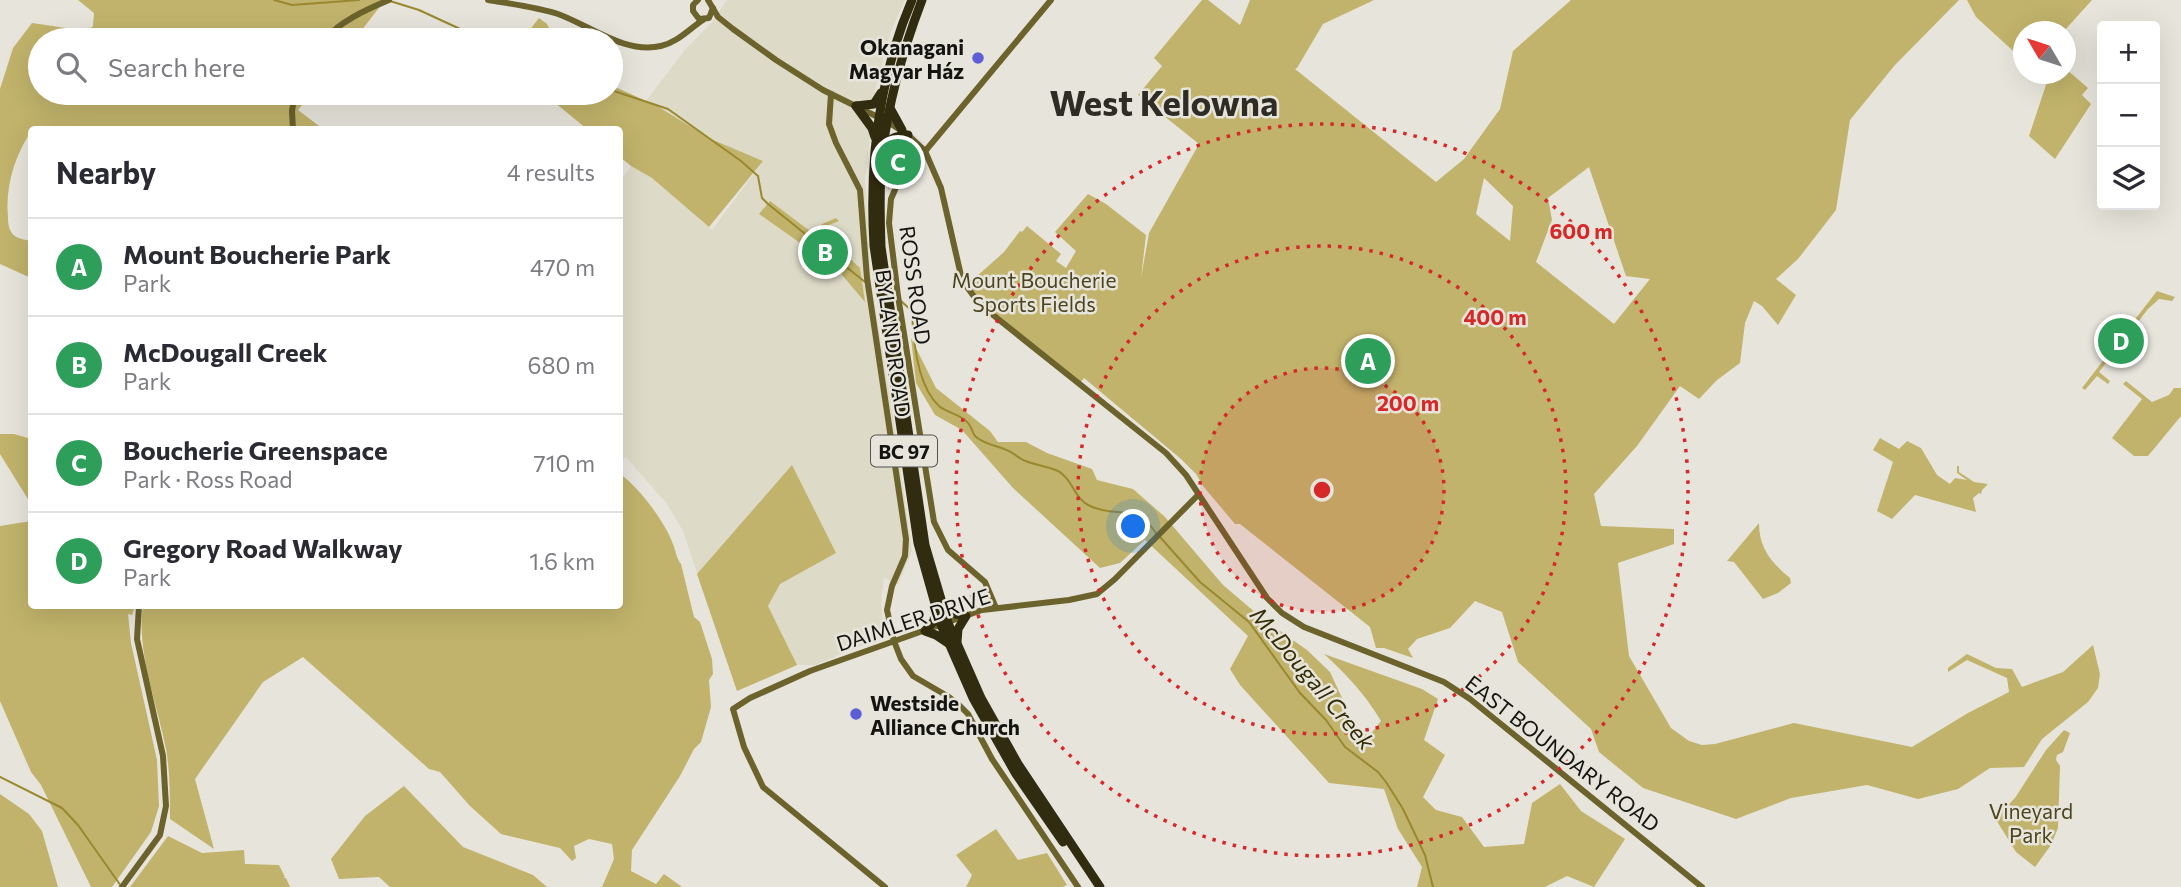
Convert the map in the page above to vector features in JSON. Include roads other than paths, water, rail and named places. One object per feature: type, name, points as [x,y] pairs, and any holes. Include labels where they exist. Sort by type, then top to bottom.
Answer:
[{"type":"highway","name":"BC 97","points":[[912,0],[903,21],[887,82],[880,144],[881,247],[925,545],[945,624],[974,698],[1016,774],[1094,887]]},
{"type":"highway","name":"BC 97","points":[[883,119],[890,109],[898,69],[922,0]]},
{"type":"highway","points":[[887,82],[874,104],[856,106],[880,144],[905,133],[890,109]]},
{"type":"highway","points":[[940,607],[966,616],[953,645],[925,631],[934,621],[940,607]]},
{"type":"highway","name":"BC 97","points":[[953,645],[1018,764],[1100,887]]},
{"type":"street","points":[[334,28],[389,0]]},
{"type":"street","points":[[488,0],[554,13],[586,28]]},
{"type":"street","points":[[684,33],[690,22],[693,5],[698,0]]},
{"type":"street","name":"ROSS ROAD","points":[[996,608],[985,582],[948,550],[934,522],[889,295],[889,210],[897,185],[1051,0]]},
{"type":"street","points":[[623,42],[643,47],[661,46],[678,39],[712,15],[713,4]]},
{"type":"street","points":[[713,4],[718,16],[776,60],[831,94],[883,119],[905,133],[925,151]]},
{"type":"street","points":[[693,11],[696,17],[716,21],[733,29]]},
{"type":"street","name":"BYLAND ROAD","points":[[831,94],[829,124],[860,190],[868,285],[906,539],[905,556],[889,596],[887,610],[894,641],[901,659],[913,676],[948,697],[968,715],[992,759],[1078,887]]},
{"type":"street","points":[[293,105],[293,126]]},
{"type":"street","name":"EAST BOUNDARY ROAD","points":[[925,151],[941,188],[962,280],[975,298],[1166,453],[1186,475],[1267,598],[1282,614],[1304,627],[1453,687],[1702,887]]},
{"type":"street","name":"DAIMLER DRIVE","points":[[885,887],[763,787],[744,747],[733,709],[750,698],[810,671],[982,610],[1097,594],[1198,495]]},
{"type":"street","points":[[122,887],[160,835],[166,806],[163,756],[137,639],[139,609]]},
{"type":"street","points":[[889,623],[906,637]]},
{"type":"waterway","name":"McDougall Creek","points":[[274,0],[292,5],[359,0]]},
{"type":"waterway","name":"McDougall Creek","points":[[390,1],[419,10],[458,28]]},
{"type":"waterway","name":"McDougall Creek","points":[[623,94],[668,109],[741,161],[758,176],[762,198],[768,204],[865,282]]},
{"type":"waterway","name":"McDougall Creek","points":[[901,301],[912,311],[915,348],[921,375],[939,406],[964,419],[975,436],[982,441],[1007,450],[1027,462],[1058,471],[1067,479],[1080,499],[1090,506],[1100,510],[1133,514],[1148,523],[1156,533]]},
{"type":"waterway","name":"McDougall Creek","points":[[1160,537],[1200,582],[1249,622],[1300,693],[1326,720],[1345,747],[1378,772],[1386,782],[1403,809],[1425,855],[1433,887]]},
{"type":"waterway","points":[[0,777],[62,808],[78,825],[121,886]]},
{"type":"place","name":"Okanagani Magyar Ház","points":[[978,58]]},
{"type":"place","name":"Boucherie Greenspace","points":[[898,162]]},
{"type":"place","name":"McDougall Creek","points":[[825,252]]},
{"type":"place","name":"Gregory Road Walkway","points":[[2121,341]]},
{"type":"place","name":"Mount Boucherie Park","points":[[1368,361]]},
{"type":"place","name":"Westside Alliance Church","points":[[856,714]]},
{"type":"district","name":"West Kelowna","points":[[1164,101]]},
{"type":"park label","name":"Mount Boucherie Sports Fields","points":[[1034,291]]},
{"type":"park label","name":"Vineyard Park","points":[[2031,822]]}]
